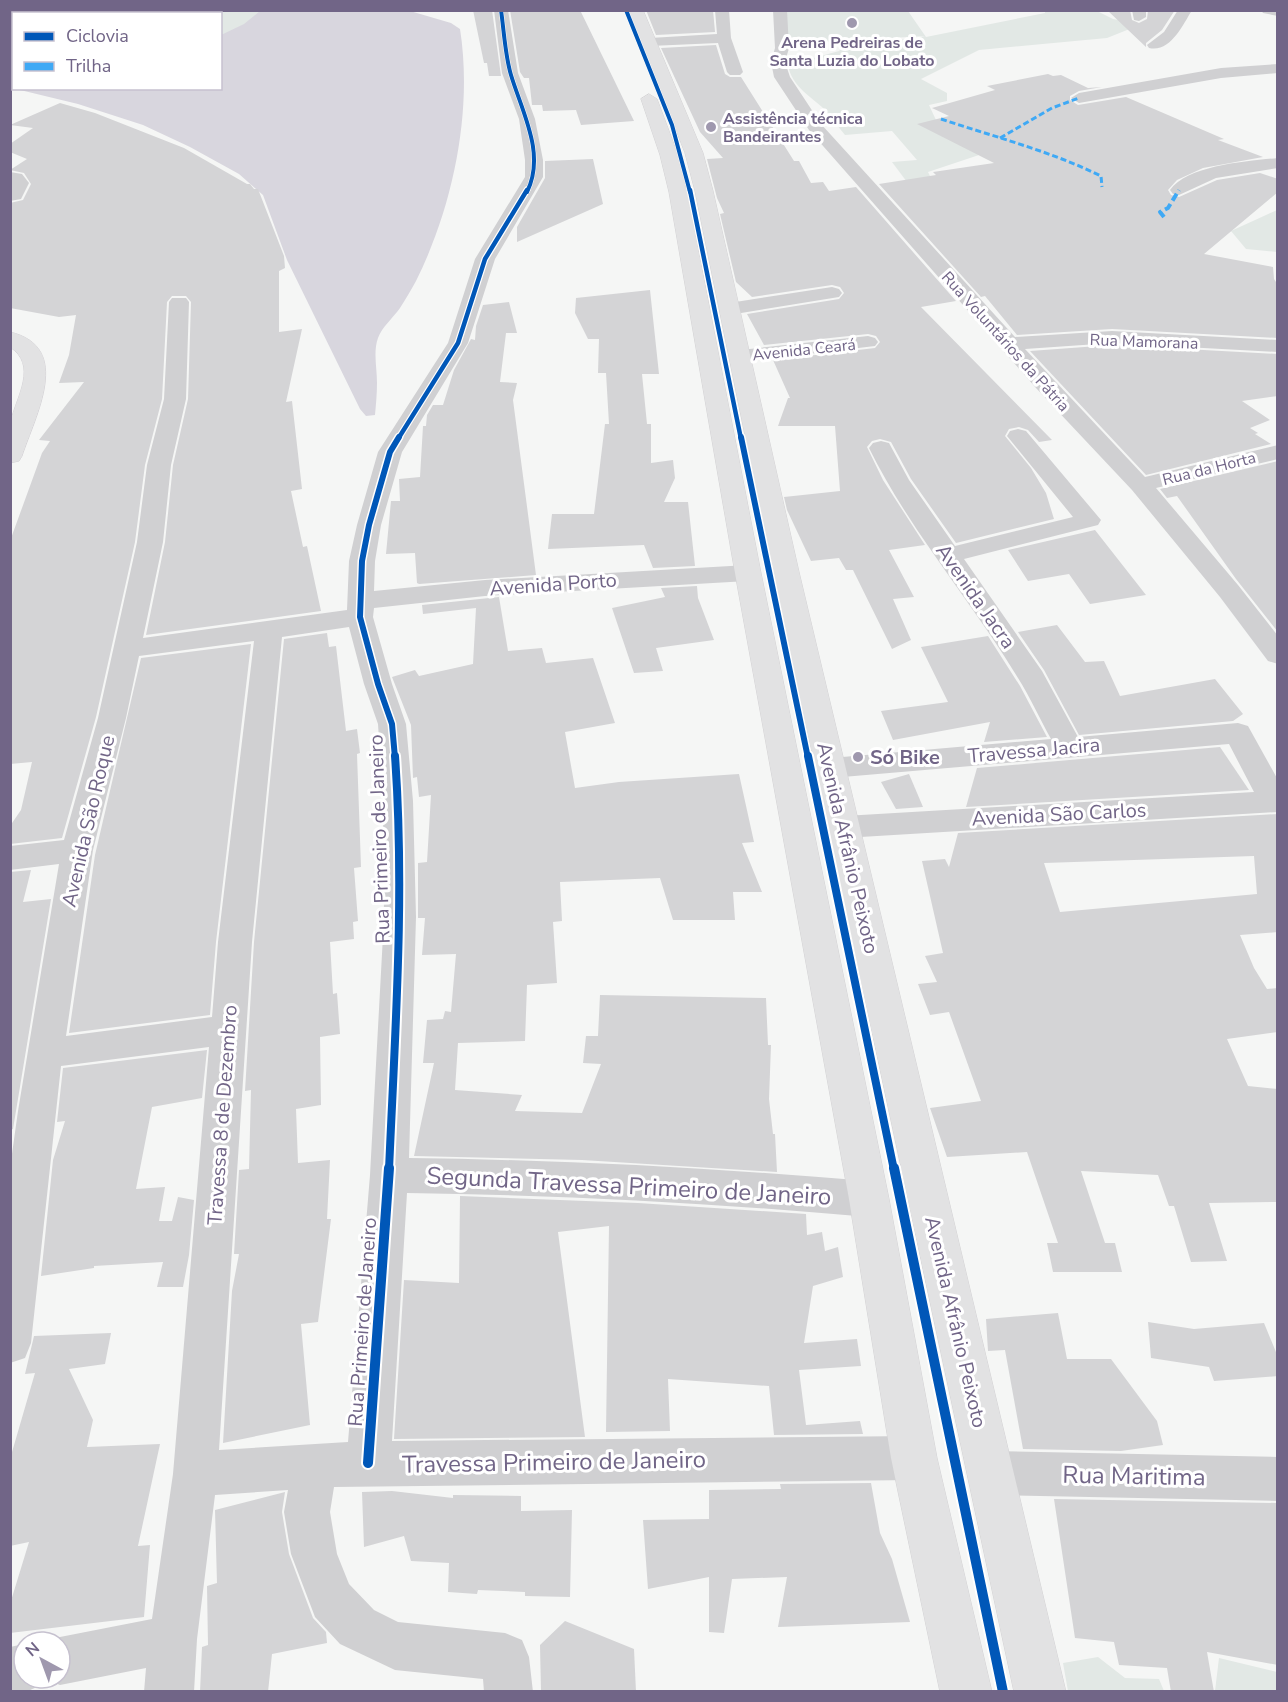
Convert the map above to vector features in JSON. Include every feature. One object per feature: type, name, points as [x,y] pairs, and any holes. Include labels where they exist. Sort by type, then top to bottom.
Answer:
[{"type":"main road","points":[[616,10],[660,126],[678,192],[748,573],[869,1199],[914,1458],[966,1692]]},
{"type":"main road","name":"Avenida Afrânio Peixoto","points":[[636,10],[694,153],[1040,1692]]},
{"type":"main road","points":[[10,338],[27,347],[36,369],[33,386],[10,456]]},
{"type":"street","name":"Rua Primeiro de Janeiro","points":[[368,1464],[389,1175],[400,917],[396,763],[392,724],[378,684],[360,609],[362,561],[369,525],[390,452],[458,343],[484,259],[534,177],[534,160],[527,119],[510,73],[501,10]]},
{"type":"street","points":[[722,10],[724,38],[735,72]]},
{"type":"street","name":"Rua Voluntários da Pátria","points":[[780,10],[782,48],[778,62],[782,77],[815,127],[1140,485],[1229,591],[1278,655]]},
{"type":"street","points":[[1154,45],[1169,35],[1185,10]]},
{"type":"street","points":[[1268,10],[1278,12]]},
{"type":"street","points":[[650,42],[724,38]]},
{"type":"street","points":[[1079,98],[1221,73],[1278,68]]},
{"type":"street","points":[[1179,190],[1204,177],[1225,170],[1278,163]]},
{"type":"street","points":[[10,177],[16,178],[20,183],[13,196]]},
{"type":"street","points":[[729,309],[832,293]]},
{"type":"street","name":"Avenida São Roque","points":[[10,1343],[36,1111],[77,850],[127,649],[150,542],[159,465],[175,399],[179,302]]},
{"type":"street","name":"Rua Mamorana","points":[[1010,344],[1112,337],[1278,346]]},
{"type":"street","name":"Avenida Ceará","points":[[740,356],[868,342]]},
{"type":"street","points":[[947,556],[1089,520],[1018,436]]},
{"type":"street","name":"Avenida Jacra","points":[[882,448],[897,480],[1032,677],[1069,746]]},
{"type":"street","name":"Rua da Horta","points":[[1140,485],[1278,452]]},
{"type":"street","name":"Avenida Porto","points":[[360,609],[485,588],[748,573]]},
{"type":"street","points":[[127,649],[269,630],[360,609]]},
{"type":"street","name":"Travessa 8 de Dezembro","points":[[169,1692],[173,1639],[195,1474],[235,942],[269,630]]},
{"type":"street","name":"Travessa Jacira","points":[[831,768],[1238,733],[1274,802]]},
{"type":"street","name":"Avenida São Carlos","points":[[844,827],[1274,802]]},
{"type":"street","points":[[10,858],[77,850]]},
{"type":"street","points":[[46,1053],[228,1030]]},
{"type":"street","name":"Segunda Travessa Primeiro de Janeiro","points":[[389,1175],[536,1177],[723,1186],[869,1199]]},
{"type":"street","name":"Travessa Primeiro de Janeiro","points":[[195,1474],[315,1465],[914,1458]]},
{"type":"street","points":[[315,1465],[307,1512],[314,1554],[332,1600],[357,1627],[395,1646],[505,1657],[509,1692]]},
{"type":"street","name":"Rua Maritima","points":[[991,1473],[1278,1479]]},
{"type":"street","points":[[72,1659],[173,1639]]},
{"type":"shaded area","points":[[10,11],[284,11],[222,50],[222,12],[12,12],[12,84],[10,83]]},
{"type":"shaded area","points":[[260,11],[410,11],[451,23],[460,29],[464,93],[462,125],[450,190],[429,252],[416,281],[378,338],[375,354],[377,383],[375,415],[366,416],[360,409],[287,260],[263,195],[239,174],[143,125],[78,104],[20,90],[222,90],[222,35],[244,24]]},
{"type":"shaded area","points":[[785,11],[908,11],[926,37],[1045,13],[1045,11],[1097,11],[1113,19],[1134,23],[1132,28],[1107,38],[979,50],[921,79],[947,93],[947,101],[929,105],[942,133],[994,150],[928,172],[933,182],[910,186],[892,162],[917,160],[892,131],[845,135],[827,112],[798,86],[788,65],[839,51],[848,43],[925,36],[788,44]]},
{"type":"shaded area","points":[[1277,210],[1277,252],[1246,249],[1231,231]]},
{"type":"shaded area","points":[[1098,1657],[1125,1678],[1159,1679],[1164,1691],[1068,1691],[1063,1663]]},
{"type":"shaded area","points":[[1219,1658],[1277,1672],[1277,1691],[1215,1691]]},
{"type":"building","points":[[473,10],[492,10],[501,76],[489,76]]},
{"type":"building","points":[[510,10],[580,10],[634,121],[581,125],[576,110],[543,111],[542,105],[532,105],[529,78],[524,78],[520,72]]},
{"type":"building","points":[[646,10],[713,10],[715,32],[656,35]]},
{"type":"building","points":[[1107,10],[1130,10],[1132,20],[1139,23],[1147,19],[1148,10],[1175,10],[1162,30],[1146,43],[1146,47]]},
{"type":"building","points":[[716,45],[725,74],[730,77],[741,77],[794,161],[799,161],[811,183],[823,182],[829,191],[856,187],[956,301],[921,307],[1052,440],[1039,442],[1028,430],[1019,427],[1009,429],[1005,436],[1031,468],[1046,493],[1054,519],[956,543],[911,479],[891,442],[880,439],[872,441],[867,447],[883,480],[925,545],[889,550],[914,597],[893,599],[911,640],[892,649],[853,570],[846,570],[839,558],[811,561],[787,510],[784,497],[840,491],[835,426],[778,426],[788,398],[790,398],[773,360],[875,348],[880,342],[876,336],[868,334],[764,345],[747,314],[839,299],[844,293],[840,287],[832,285],[752,297],[736,282],[720,214],[724,213],[717,198],[707,159],[723,158],[700,132],[661,48]]},
{"type":"building","points":[[1048,74],[1061,75],[1088,88],[1102,87],[1079,91],[1070,96],[1070,100],[1078,105],[1126,97],[1224,139],[1218,140],[1263,157],[1203,168],[1177,180],[1168,190],[1171,195],[1179,197],[1217,180],[1260,173],[1278,179],[1278,192],[1204,254],[1273,267],[1274,279],[1278,285],[1278,338],[1112,329],[1017,335],[985,296],[981,297],[879,184],[936,175],[933,172],[994,163],[917,124],[949,116],[932,108],[995,90],[987,86]]},
{"type":"building","points":[[60,103],[95,113],[184,148],[250,184],[254,189],[258,189],[284,256],[285,268],[279,271],[279,332],[302,329],[286,402],[292,401],[302,489],[291,491],[303,547],[307,546],[321,611],[146,635],[165,542],[173,465],[188,399],[191,302],[186,296],[172,296],[167,302],[162,399],[145,465],[135,542],[96,717],[62,838],[10,844],[10,826],[21,810],[32,762],[10,764],[10,541],[42,453],[50,441],[39,440],[84,382],[59,383],[69,355],[76,315],[59,317],[10,308],[10,203],[23,200],[31,184],[24,173],[10,170],[27,159],[10,152],[10,144],[33,128],[10,125]]},
{"type":"building","points":[[593,159],[603,204],[517,242],[517,227],[545,178],[545,161]]},
{"type":"building","points":[[650,290],[659,374],[642,374],[647,424],[651,424],[651,463],[673,460],[675,478],[664,502],[688,502],[695,566],[653,568],[644,545],[548,549],[552,514],[594,514],[605,424],[609,424],[606,373],[598,373],[599,339],[588,339],[575,313],[576,298]]},
{"type":"building","points":[[509,302],[517,333],[506,333],[500,382],[517,383],[513,400],[536,575],[419,584],[417,583],[415,553],[386,554],[391,501],[400,501],[399,479],[420,477],[423,426],[426,426],[427,415],[433,405],[443,405],[454,370],[471,339],[475,340],[476,326],[483,305]]},
{"type":"building","points":[[1112,345],[1278,354],[1278,396],[1242,401],[1270,420],[1250,428],[1271,444],[1146,475],[1030,351]]},
{"type":"building","points":[[1278,461],[1278,632],[1236,579],[1177,496],[1167,498],[1160,489]]},
{"type":"building","points":[[1095,530],[1146,595],[1090,604],[1069,574],[1028,581],[1008,550]]},
{"type":"building","points":[[697,586],[698,598],[714,640],[656,648],[663,671],[634,673],[612,608],[665,597],[661,588]]},
{"type":"building","points":[[499,597],[508,651],[542,648],[546,663],[593,658],[615,723],[565,732],[575,788],[619,782],[739,774],[754,842],[742,843],[762,892],[733,892],[735,920],[673,920],[660,878],[560,882],[562,921],[553,922],[557,983],[527,985],[525,1041],[458,1043],[455,1090],[522,1095],[515,1111],[582,1113],[601,1064],[583,1063],[586,1036],[598,1036],[600,995],[766,998],[768,1045],[771,1045],[769,1099],[773,1134],[775,1134],[777,1172],[582,1160],[414,1156],[434,1063],[423,1063],[427,1020],[443,1019],[445,1011],[451,1012],[456,954],[422,955],[425,918],[418,918],[418,863],[427,862],[431,795],[419,797],[417,777],[413,778],[411,725],[392,677],[415,670],[419,676],[473,664],[476,608],[423,614],[422,605]]},
{"type":"building","points":[[1057,625],[1085,662],[1104,661],[1120,696],[1215,679],[1243,714],[1233,721],[1079,735],[1044,670],[1018,632]]},
{"type":"building","points":[[327,633],[329,647],[336,646],[346,731],[357,729],[360,753],[357,754],[361,867],[354,868],[358,921],[353,922],[354,939],[330,942],[333,994],[337,993],[340,1034],[320,1037],[321,1105],[296,1109],[298,1163],[330,1160],[327,1219],[331,1219],[318,1322],[301,1324],[310,1425],[223,1443],[232,1291],[239,1254],[234,1254],[239,1170],[249,1169],[251,1090],[245,1091],[254,942],[284,639]]},
{"type":"building","points":[[988,636],[1020,686],[1047,737],[984,742],[990,722],[893,740],[881,711],[948,702],[921,647]]},
{"type":"building","points":[[251,644],[216,942],[210,1015],[69,1033],[95,855],[141,658]]},
{"type":"building","points":[[1220,747],[1249,790],[966,807],[977,768]]},
{"type":"building","points":[[909,774],[923,807],[896,809],[881,782]]},
{"type":"building","points":[[1278,814],[1278,932],[1240,935],[1254,968],[1267,989],[1278,988],[1278,1032],[1227,1039],[1248,1086],[1278,1089],[1278,1202],[1209,1203],[1227,1261],[1191,1262],[1174,1206],[1169,1206],[1158,1175],[1081,1171],[1105,1243],[1115,1243],[1122,1272],[1053,1272],[1047,1243],[1058,1243],[1027,1152],[947,1157],[930,1108],[981,1101],[949,1012],[930,1015],[918,984],[937,982],[925,956],[943,953],[922,861],[945,859],[949,867],[958,833]],"holes":[[[1254,856],[1257,894],[1060,912],[1044,863]]]},
{"type":"building","points":[[31,870],[23,902],[51,899],[13,1129],[10,1130],[10,872]]},
{"type":"building","points":[[207,1050],[202,1098],[152,1107],[136,1189],[165,1187],[159,1221],[172,1221],[178,1197],[194,1200],[189,1255],[183,1287],[157,1287],[163,1262],[94,1266],[94,1268],[41,1276],[53,1160],[65,1121],[57,1122],[63,1068]]},
{"type":"building","points":[[460,1196],[638,1203],[806,1214],[807,1235],[822,1232],[825,1251],[838,1247],[843,1277],[813,1286],[804,1343],[857,1339],[861,1366],[799,1370],[806,1425],[860,1421],[863,1434],[774,1435],[769,1386],[668,1379],[670,1431],[606,1432],[609,1226],[558,1232],[585,1437],[394,1439],[404,1280],[459,1283]]},
{"type":"building","points":[[1058,1313],[1067,1359],[1111,1359],[1157,1421],[1163,1445],[1121,1451],[1023,1449],[1005,1350],[988,1351],[986,1319]]},
{"type":"building","points":[[1148,1322],[1194,1329],[1264,1323],[1278,1357],[1278,1376],[1214,1381],[1209,1367],[1151,1358]]},
{"type":"building","points":[[111,1333],[105,1364],[69,1369],[93,1420],[87,1447],[160,1444],[138,1546],[150,1545],[144,1617],[35,1630],[12,1630],[10,1633],[10,1604],[29,1542],[10,1546],[10,1459],[35,1373],[25,1374],[34,1336]]},
{"type":"building","points":[[871,1483],[880,1533],[892,1559],[910,1622],[778,1627],[787,1577],[732,1579],[724,1633],[709,1632],[709,1577],[648,1589],[643,1520],[709,1519],[709,1490],[781,1489],[780,1484]]},
{"type":"building","points":[[392,1491],[453,1498],[453,1495],[521,1496],[521,1511],[572,1510],[570,1597],[525,1596],[525,1592],[478,1590],[477,1594],[448,1592],[449,1563],[411,1561],[404,1536],[364,1547],[362,1492]]},
{"type":"building","points":[[285,1492],[282,1512],[289,1554],[313,1618],[326,1632],[327,1643],[272,1654],[268,1692],[200,1692],[202,1647],[208,1645],[207,1586],[217,1583],[215,1510]]},
{"type":"building","points":[[1054,1499],[1278,1503],[1278,1665],[1207,1652],[1214,1692],[1171,1692],[1167,1668],[1119,1665],[1114,1642],[1075,1638]]},
{"type":"building","points":[[565,1621],[634,1649],[636,1692],[541,1692],[540,1645]]},
{"type":"marked path","points":[[1000,138],[1052,108],[1079,98]]},
{"type":"marked path","points":[[941,119],[1062,158],[1101,176],[1102,187]]},
{"type":"marked path","points":[[1164,217],[1160,212],[1168,208],[1179,190]]},
{"type":"cycle path","points":[[368,1463],[389,1175],[400,917],[398,801],[392,724],[378,684],[360,617],[362,561],[369,525],[390,452],[458,343],[485,259],[534,177],[534,160],[527,119],[510,73],[501,10]]},
{"type":"cycle path","points":[[626,10],[672,125],[690,192],[1003,1692]]},
{"type":"place","name":"Arena Pedreiras de Santa Luzia do Lobato","points":[[852,23]]},
{"type":"place","name":"Assistência técnica Bandeirantes","points":[[711,127]]},
{"type":"place","name":"Só Bike","points":[[858,757]]}]
